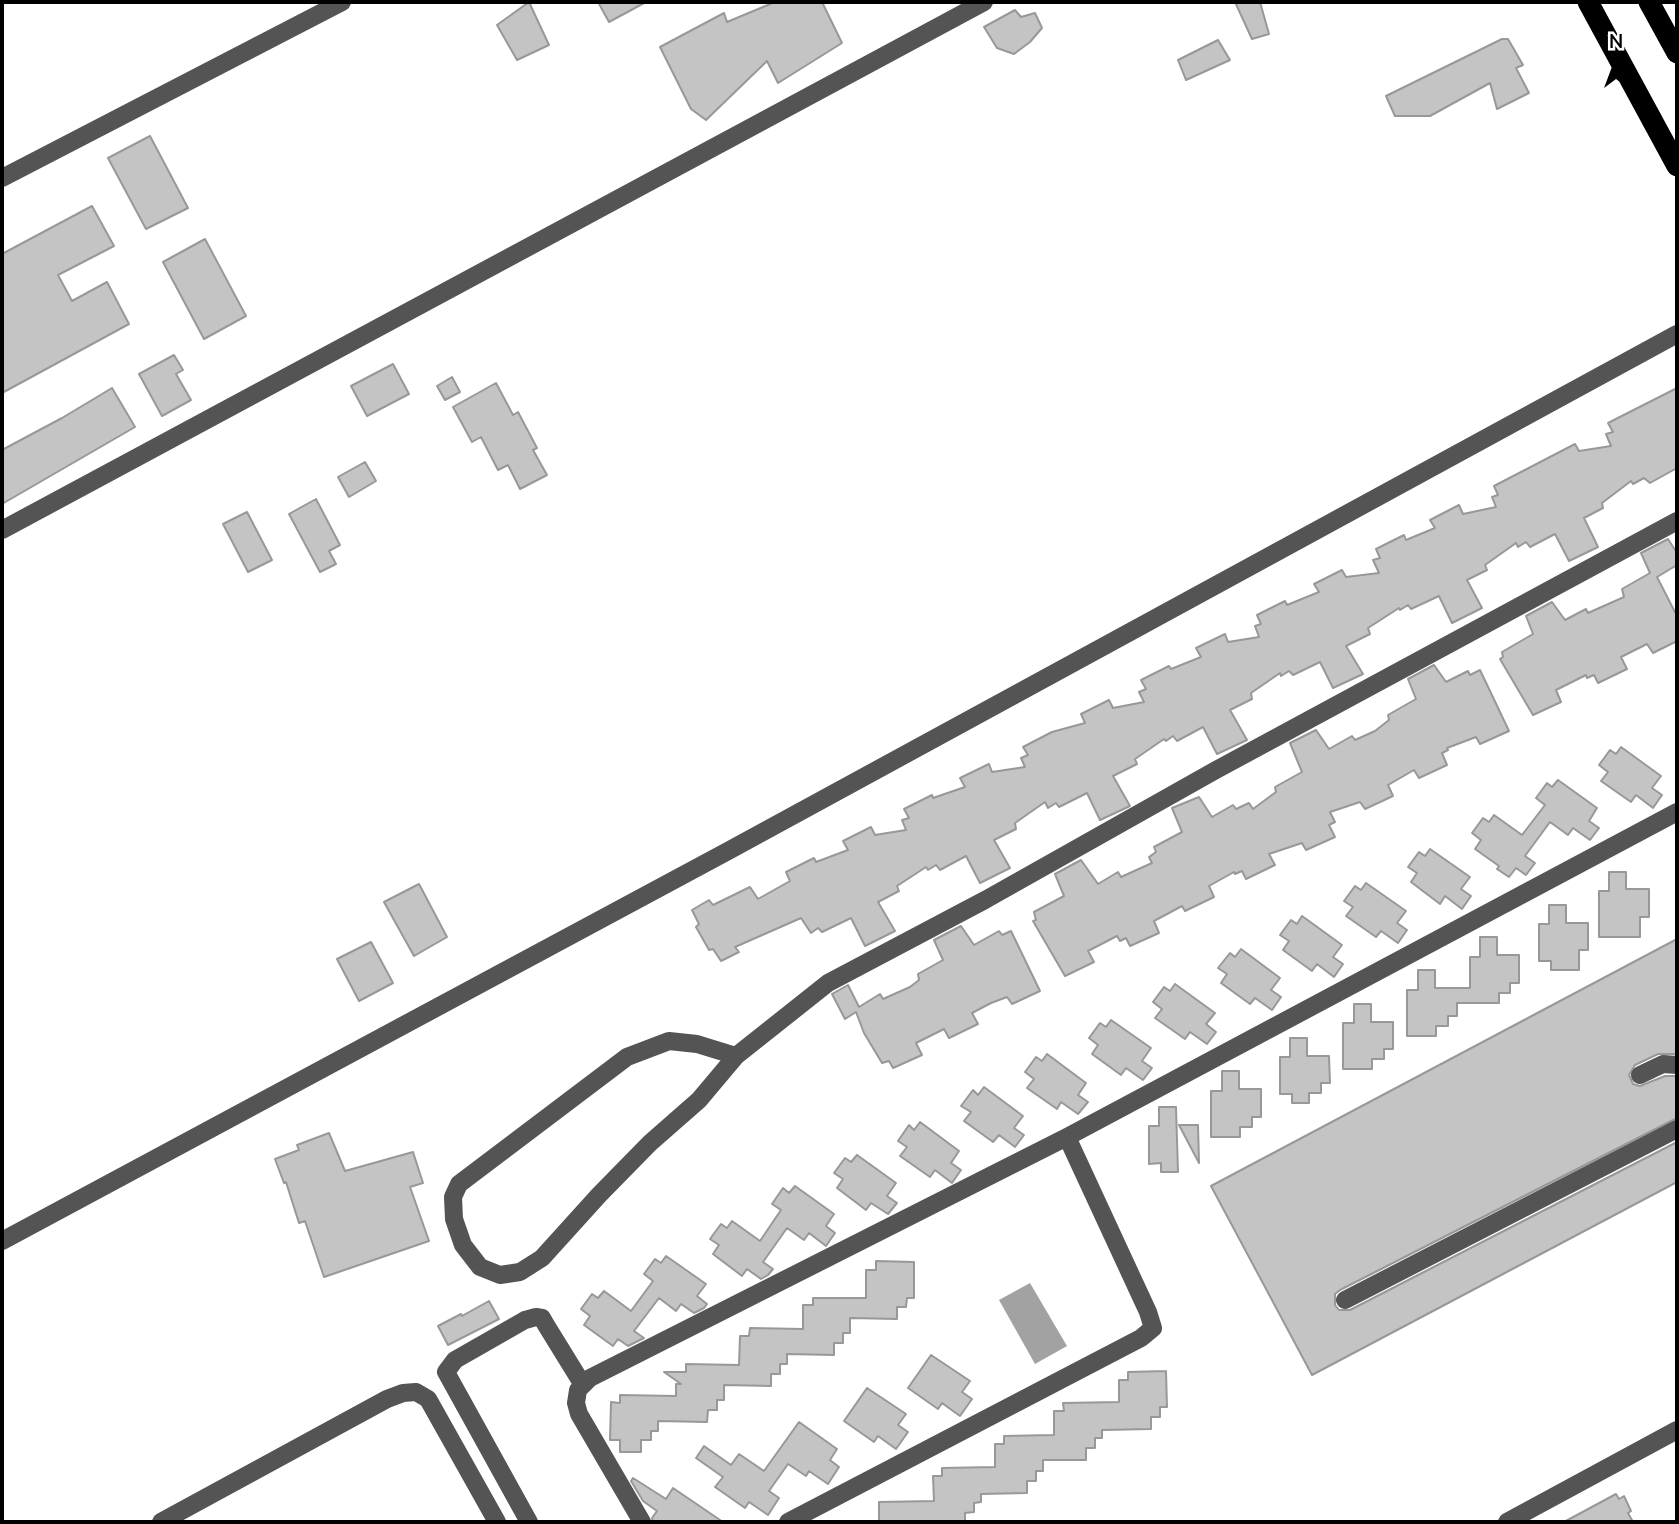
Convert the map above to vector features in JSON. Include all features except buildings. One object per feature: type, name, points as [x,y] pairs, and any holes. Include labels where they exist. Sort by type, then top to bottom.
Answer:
[{"type":"highway","points":[[1588,2],[1677,166]]},
{"type":"highway","points":[[1649,2],[1677,53]]},
{"type":"street","points":[[2,178],[342,2]]},
{"type":"street","points":[[2,530],[984,2]]},
{"type":"street","points":[[2,1241],[1677,334]]},
{"type":"street","points":[[736,1056],[697,1044],[669,1041],[627,1057],[458,1184],[453,1196],[454,1219],[463,1245],[480,1267],[500,1275],[520,1272],[542,1258],[607,1186],[699,1100],[736,1056],[828,983],[985,900],[1216,770],[1677,521]]},
{"type":"street","points":[[642,1522],[579,1414],[576,1403],[578,1390],[590,1378],[1067,1137],[1677,812]]},
{"type":"street","points":[[1640,1075],[1663,1064],[1677,1065]]},
{"type":"street","points":[[1345,1300],[1677,1129]]},
{"type":"street","points":[[788,1522],[1141,1338],[1153,1328],[1067,1137]]},
{"type":"street","points":[[529,1522],[446,1372],[455,1360],[525,1320],[536,1317],[542,1318],[583,1385]]},
{"type":"street","points":[[161,1522],[387,1399],[416,1392],[428,1399],[497,1522]]},
{"type":"street","points":[[1507,1522],[1677,1430]]},
{"type":"shaded area","points":[[1030,1283],[1067,1346],[1035,1364],[999,1300]]}]
